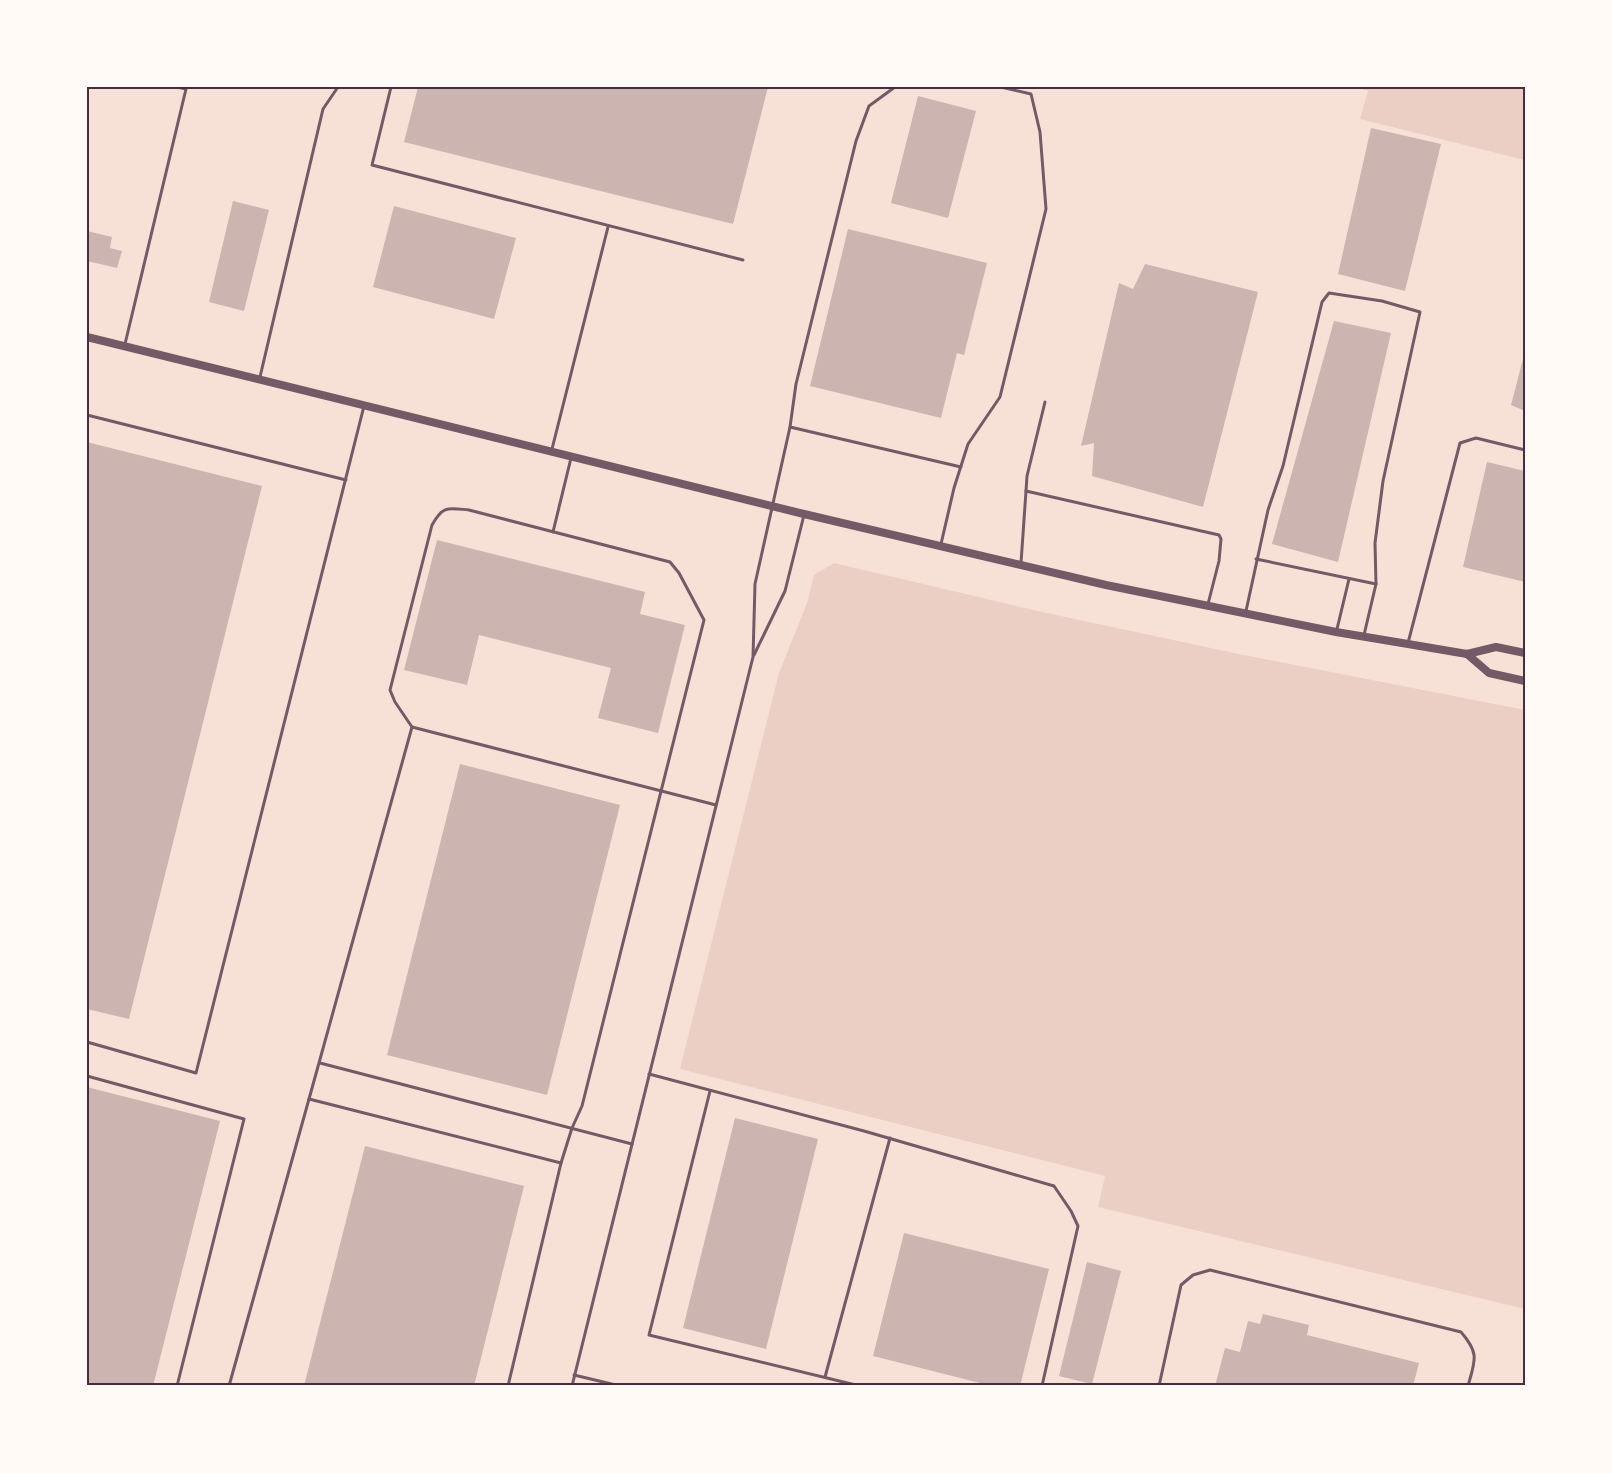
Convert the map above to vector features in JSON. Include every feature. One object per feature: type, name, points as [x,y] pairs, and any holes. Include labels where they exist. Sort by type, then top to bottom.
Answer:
[{"type":"street","points":[[87,337],[804,514],[1021,565],[1364,637],[1467,654],[1496,647],[1525,653]]},
{"type":"street","points":[[1467,654],[1489,673],[1525,681]]},
{"type":"lane","points":[[124,346],[186,90],[177,87]]},
{"type":"lane","points":[[260,379],[323,109],[338,87]]},
{"type":"lane","points":[[391,87],[372,165],[743,260]]},
{"type":"lane","points":[[753,657],[755,584],[790,427],[796,384],[856,141],[869,106],[896,87]]},
{"type":"lane","points":[[940,546],[968,444],[1000,397],[1046,209],[1040,132],[1031,94],[1001,87]]},
{"type":"lane","points":[[551,451],[608,226]]},
{"type":"lane","points":[[1245,613],[1268,510],[1283,466],[1322,302],[1329,293],[1382,301],[1420,312],[1383,481],[1375,543],[1376,584],[1364,637]]},
{"type":"lane","points":[[1021,565],[1027,476],[1045,402]]},
{"type":"lane","points":[[87,1042],[196,1073],[364,404]]},
{"type":"lane","points":[[87,415],[346,480]]},
{"type":"lane","points":[[790,427],[961,467]]},
{"type":"lane","points":[[1408,644],[1460,443],[1476,438],[1525,450]]},
{"type":"lane","points":[[553,532],[571,456]]},
{"type":"lane","points":[[1026,491],[1219,535],[1221,539],[1219,561],[1208,606]]},
{"type":"lane","points":[[508,1386],[561,1163],[582,1106],[661,791],[704,620],[679,573],[670,562],[469,510],[447,508],[441,511],[436,516],[428,536],[390,690],[395,702],[412,727],[661,791],[716,805]]},
{"type":"lane","points":[[572,1386],[753,657],[785,591],[804,514]]},
{"type":"lane","points":[[1256,559],[1376,584]]},
{"type":"lane","points":[[1336,632],[1349,579]]},
{"type":"lane","points":[[229,1386],[412,727]]},
{"type":"lane","points":[[319,1063],[632,1144]]},
{"type":"lane","points":[[649,1074],[890,1138],[1054,1186],[1078,1226],[1042,1386]]},
{"type":"lane","points":[[87,1076],[244,1119],[177,1386]]},
{"type":"lane","points":[[710,1091],[649,1335],[860,1386]]},
{"type":"lane","points":[[309,1099],[561,1163]]},
{"type":"lane","points":[[825,1378],[890,1138]]},
{"type":"lane","points":[[1158,1386],[1181,1285],[1193,1275],[1210,1270],[1461,1332],[1471,1344],[1476,1357],[1468,1386]]},
{"type":"lane","points":[[574,1374],[620,1386]]},
{"type":"shaded area","points":[[1355,87],[1525,87],[1525,160],[1360,119],[1368,91]]},
{"type":"shaded area","points":[[834,563],[1042,612],[1239,654],[1525,710],[1525,1309],[1098,1207],[1105,1176],[680,1069],[779,673],[807,603],[814,575]]},
{"type":"building","points":[[418,87],[768,87],[733,224],[404,142]]},
{"type":"building","points":[[918,96],[976,111],[948,218],[891,203]]},
{"type":"building","points":[[1371,128],[1441,144],[1405,291],[1338,274]]},
{"type":"building","points":[[233,201],[269,210],[244,311],[209,302]]},
{"type":"building","points":[[394,206],[516,238],[494,319],[373,287]]},
{"type":"building","points":[[848,229],[987,263],[964,355],[957,353],[941,418],[810,386]]},
{"type":"building","points":[[87,231],[112,237],[110,248],[122,251],[117,268],[87,261]]},
{"type":"building","points":[[1145,264],[1258,292],[1203,507],[1092,476],[1094,443],[1081,446],[1119,283],[1133,289]]},
{"type":"building","points":[[1334,321],[1391,333],[1338,562],[1272,544]]},
{"type":"building","points":[[1525,355],[1525,411],[1511,405]]},
{"type":"building","points":[[87,442],[262,486],[129,1019],[87,1009]]},
{"type":"building","points":[[1487,462],[1525,471],[1525,582],[1463,567]]},
{"type":"building","points":[[437,540],[645,592],[640,614],[685,625],[658,733],[598,718],[611,668],[479,635],[467,685],[404,670]]},
{"type":"building","points":[[460,764],[620,805],[547,1095],[387,1055]]},
{"type":"building","points":[[87,1087],[220,1121],[153,1386],[87,1386]]},
{"type":"building","points":[[735,1118],[818,1139],[766,1349],[683,1328]]},
{"type":"building","points":[[365,1146],[524,1186],[474,1386],[304,1386]]},
{"type":"building","points":[[904,1233],[1049,1269],[1020,1386],[992,1386],[873,1356]]},
{"type":"building","points":[[1087,1262],[1121,1271],[1092,1384],[1059,1376]]},
{"type":"building","points":[[1263,1314],[1309,1325],[1307,1335],[1419,1363],[1413,1386],[1215,1386],[1225,1348],[1240,1352],[1248,1321],[1260,1324]]}]
